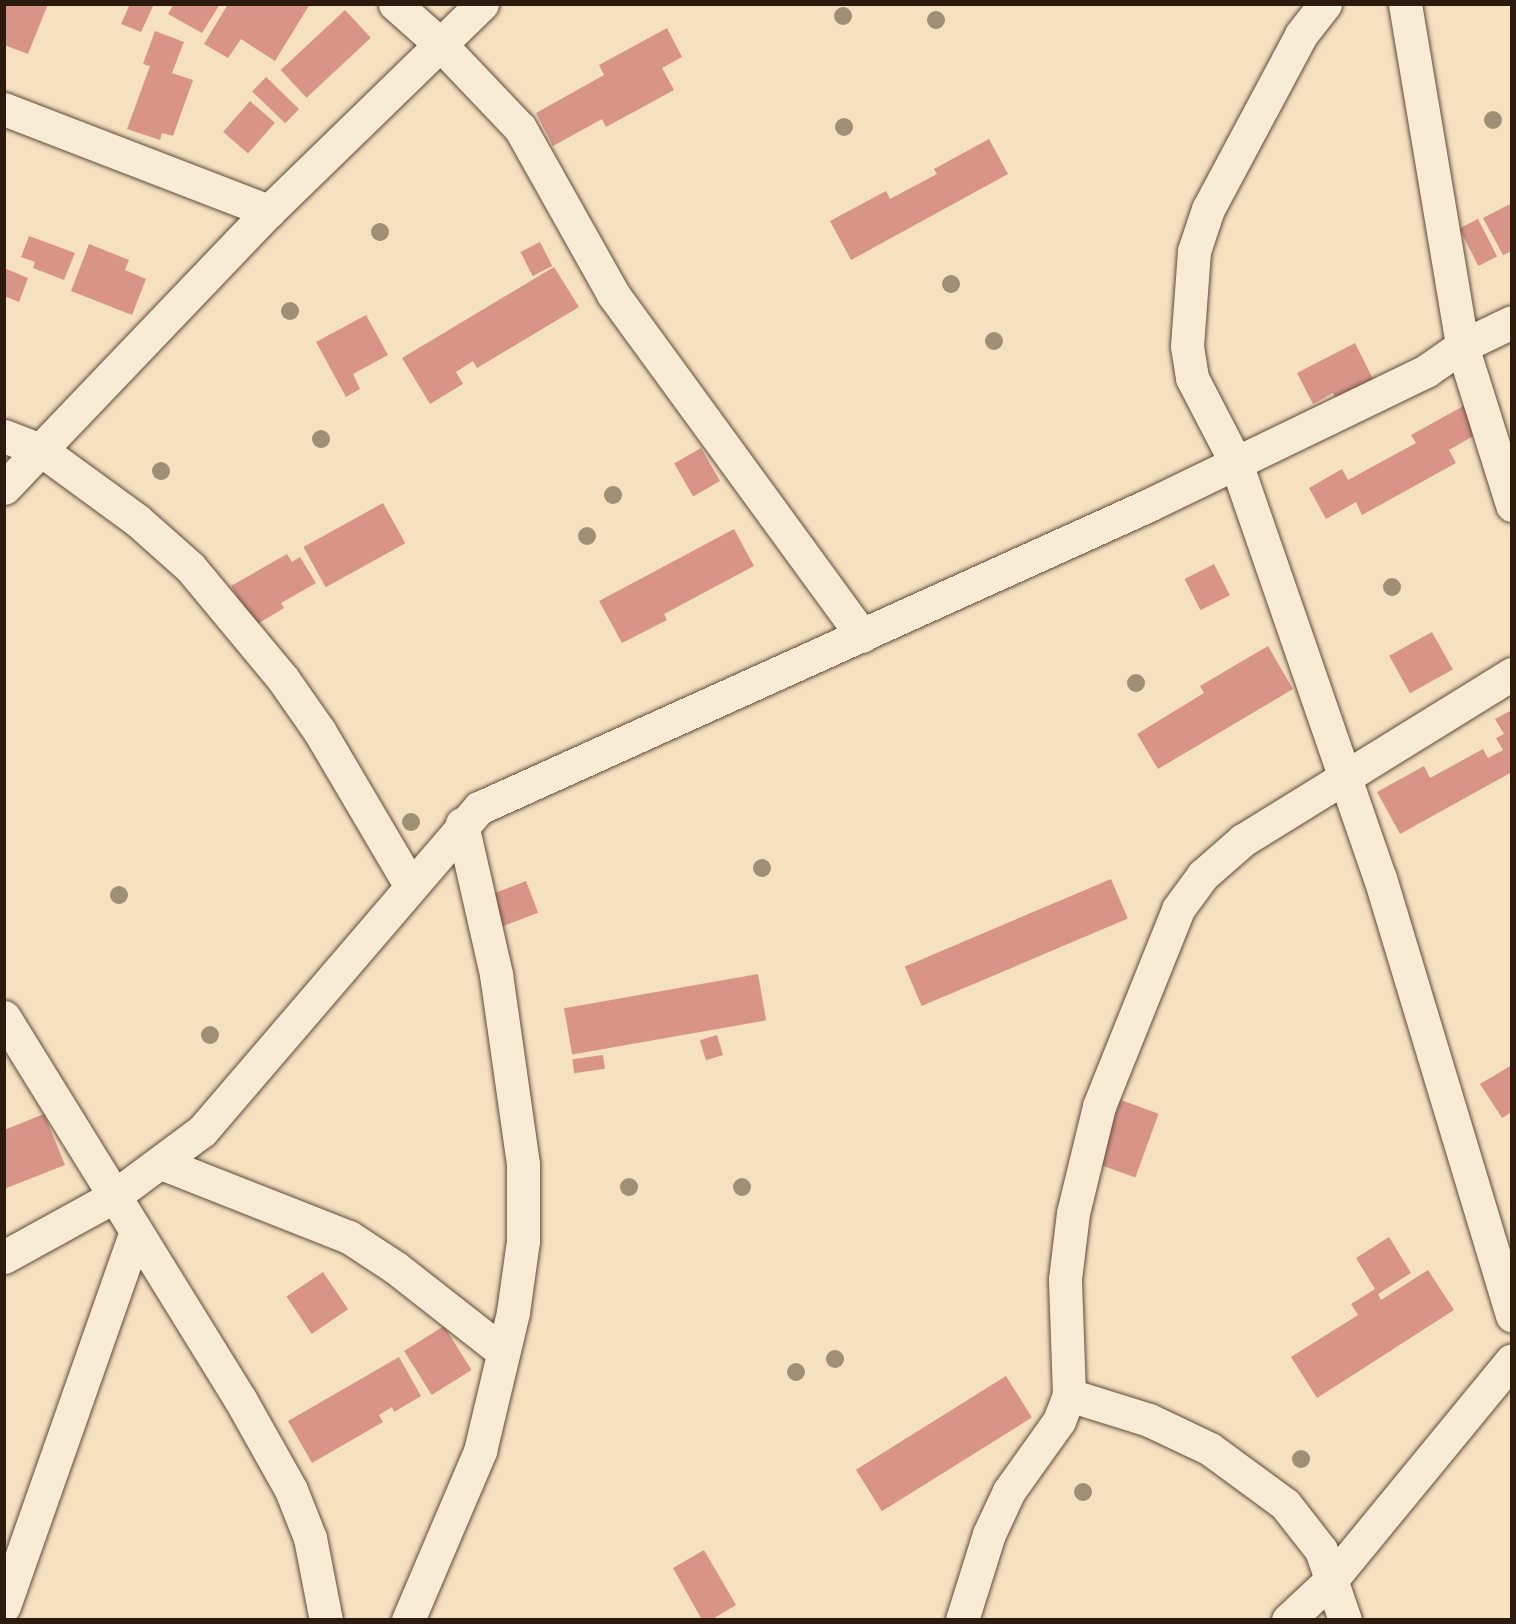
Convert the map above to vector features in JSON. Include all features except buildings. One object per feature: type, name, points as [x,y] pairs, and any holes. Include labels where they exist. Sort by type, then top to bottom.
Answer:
[{"type":"street","points":[[395,4],[440,44],[520,128],[613,294],[862,636]]},
{"type":"street","points":[[4,488],[270,211],[482,4]]},
{"type":"street","points":[[1325,4],[1305,20],[1208,209],[1194,251],[1187,346],[1192,378],[1236,463],[1500,1232],[1512,1315]]},
{"type":"street","points":[[1405,4],[1462,346],[1512,505]]},
{"type":"street","points":[[4,109],[270,211]]},
{"type":"street","points":[[4,1257],[113,1197],[202,1131],[462,824],[495,798],[862,636],[1236,463],[1426,371],[1462,346],[1512,322]]},
{"type":"street","points":[[4,436],[41,450],[136,520],[190,567],[283,679],[314,723],[410,885]]},
{"type":"street","points":[[962,1620],[989,1534],[1009,1491],[1059,1421],[1069,1395],[1065,1279],[1073,1213],[1099,1106],[1178,909],[1203,875],[1243,840],[1512,674]]},
{"type":"street","points":[[408,1620],[480,1450],[513,1312],[523,1241],[523,1164],[496,974],[462,824]]},
{"type":"street","points":[[4,1017],[135,1234],[240,1400],[291,1490],[310,1538],[326,1620]]},
{"type":"street","points":[[161,1163],[349,1238],[396,1268],[503,1352]]},
{"type":"street","points":[[4,1605],[135,1234]]},
{"type":"street","points":[[1288,1620],[1332,1579],[1512,1360]]},
{"type":"street","points":[[1069,1395],[1149,1420],[1210,1449],[1285,1504],[1308,1531],[1332,1579],[1346,1620]]}]
